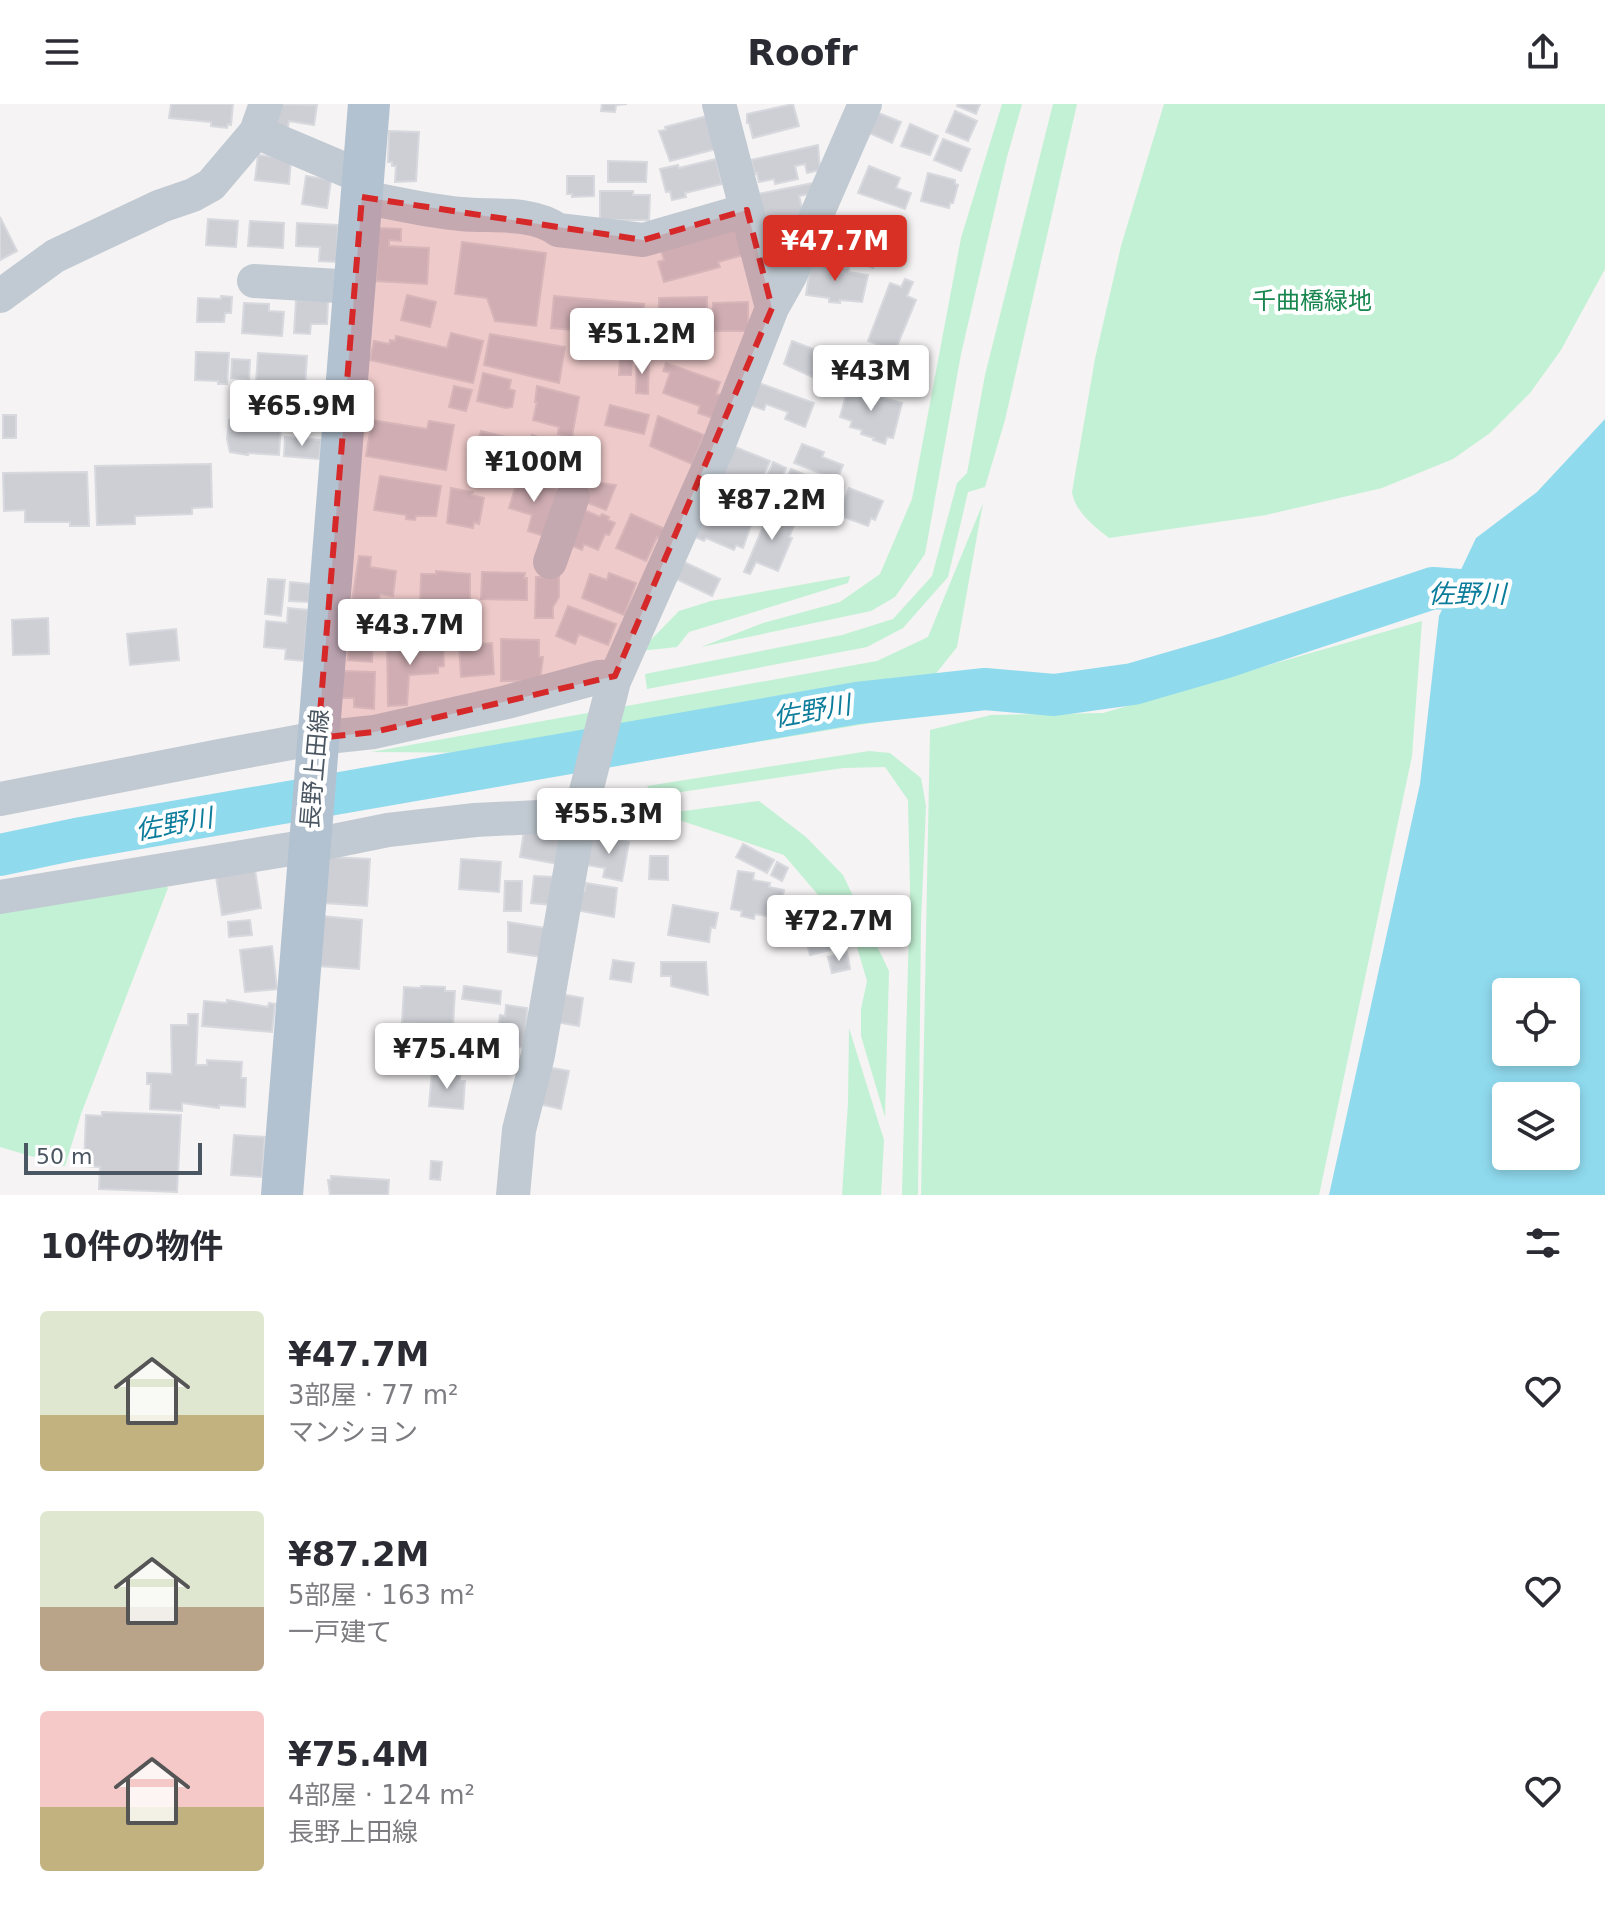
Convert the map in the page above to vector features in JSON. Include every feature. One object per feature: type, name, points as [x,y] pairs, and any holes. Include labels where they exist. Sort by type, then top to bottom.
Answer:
[{"type":"main road","name":"長野上田線","points":[[282,1195],[369,104]]},
{"type":"street","points":[[719,104],[772,308]]},
{"type":"street","points":[[513,1195],[519,1130],[538,1055],[582,809],[614,679],[717,449],[772,308],[790,276],[865,104]]},
{"type":"street","points":[[0,296],[55,256],[211,185],[261,118],[346,170],[363,185],[460,214],[497,215],[547,223],[558,230],[643,240],[747,210]]},
{"type":"street","points":[[254,281],[355,287]]},
{"type":"street","points":[[550,562],[573,496]]},
{"type":"street","points":[[0,799],[374,732],[507,702],[599,677],[614,679]]},
{"type":"street","points":[[0,897],[309,841],[582,809]]},
{"type":"highlighted area","points":[[362,197],[643,240],[747,210],[772,308],[615,676],[374,732],[318,738],[355,287]]},
{"type":"green space","points":[[1002,104],[1022,104],[961,354],[925,554],[895,597],[871,611],[701,647],[763,623],[840,602],[880,574],[912,499],[961,238]]},
{"type":"green space","points":[[1053,104],[1077,104],[1005,420],[985,487],[968,492],[948,577],[903,628],[867,647],[647,689],[645,674],[842,635],[893,619],[932,576],[957,483],[967,473],[985,375]]},
{"type":"green space","name":"千曲橋緑地","points":[[1164,104],[1605,104],[1605,269],[1561,350],[1530,393],[1490,433],[1453,459],[1382,488],[1266,515],[1109,538],[1081,512],[1072,492],[1095,359],[1121,246]]},
{"type":"green space","points":[[983,503],[957,647],[901,718],[721,748],[574,760],[523,753],[371,752],[877,661],[928,637]]},
{"type":"green space","points":[[850,576],[848,583],[689,632],[677,647],[640,651],[679,611],[711,601]]},
{"type":"green space","points":[[1422,621],[1412,756],[1319,1195],[921,1195],[930,730],[991,715],[1103,713]]},
{"type":"green space","points":[[869,751],[890,753],[921,778],[926,806],[921,922],[918,1195],[902,1195],[910,889],[908,800],[885,767],[843,768],[654,796],[647,786]]},
{"type":"green space","points":[[759,801],[806,837],[843,875],[889,971],[885,1117],[861,1036],[861,1009],[867,981],[854,937],[784,855],[661,814]]},
{"type":"green space","points":[[161,880],[168,888],[81,1114],[65,1166],[0,1147],[0,907]]},
{"type":"green space","points":[[849,1028],[884,1140],[881,1195],[842,1195]]},
{"type":"water","points":[[1605,419],[1605,1195],[1329,1195],[1420,784],[1439,616],[1476,538],[1537,492]]},
{"type":"building","points":[[171,104],[233,104],[231,125],[228,124],[227,128],[211,126],[211,122],[169,118]]},
{"type":"building","points":[[276,104],[317,105],[314,125],[289,121],[287,131],[273,128]]},
{"type":"building","points":[[602,104],[627,104],[616,105],[615,112],[601,111]]},
{"type":"building","points":[[793,104],[799,126],[753,138],[747,114]]},
{"type":"building","points":[[958,104],[980,104],[976,114]]},
{"type":"building","points":[[955,111],[977,121],[968,141],[946,132]]},
{"type":"building","points":[[876,112],[901,122],[892,143],[867,132]]},
{"type":"building","points":[[707,116],[716,149],[670,161],[659,131]]},
{"type":"building","points":[[910,124],[938,136],[930,155],[901,146]]},
{"type":"building","points":[[389,131],[419,132],[416,181],[395,182],[396,166],[388,162]]},
{"type":"building","points":[[943,139],[970,149],[961,171],[934,160]]},
{"type":"building","points":[[818,145],[820,170],[807,173],[805,164],[795,166],[798,179],[775,184],[774,179],[759,182],[751,160]]},
{"type":"building","points":[[258,155],[291,159],[289,184],[255,180]]},
{"type":"building","points":[[716,159],[722,184],[685,193],[686,197],[672,200],[670,191],[666,192],[660,169]]},
{"type":"building","points":[[608,161],[647,162],[646,182],[608,182]]},
{"type":"building","points":[[869,166],[900,178],[896,188],[911,193],[905,209],[858,193]]},
{"type":"building","points":[[928,173],[955,180],[958,185],[949,208],[921,201]]},
{"type":"building","points":[[306,176],[331,180],[327,208],[302,204]]},
{"type":"building","points":[[567,176],[594,176],[594,196],[572,197],[572,194],[567,194]]},
{"type":"building","points":[[813,183],[814,193],[799,196],[804,215],[790,218],[793,235],[771,240],[758,194]]},
{"type":"building","points":[[600,191],[633,191],[633,195],[650,195],[649,220],[600,220]]},
{"type":"building","points":[[0,217],[17,251],[0,260]]},
{"type":"building","points":[[208,219],[238,221],[236,247],[206,245]]},
{"type":"building","points":[[250,221],[284,223],[283,248],[248,246]]},
{"type":"building","points":[[297,223],[338,225],[337,262],[319,261],[320,247],[296,246]]},
{"type":"building","points":[[379,228],[401,229],[401,241],[389,240],[389,246],[429,248],[427,284],[376,281]]},
{"type":"building","points":[[736,229],[743,255],[718,262],[720,267],[664,282],[658,262],[664,260],[661,250]]},
{"type":"building","points":[[856,240],[880,250],[873,268],[849,258]]},
{"type":"building","points":[[462,242],[546,253],[536,326],[495,321],[487,298],[455,294]]},
{"type":"building","points":[[811,260],[835,263],[835,266],[849,268],[849,272],[868,275],[862,302],[829,302],[829,298],[806,295]]},
{"type":"building","points":[[905,279],[913,282],[907,296],[916,300],[895,351],[868,341],[890,283],[901,287]]},
{"type":"building","points":[[407,295],[436,302],[430,327],[401,320]]},
{"type":"building","points":[[221,296],[232,297],[231,313],[225,313],[224,322],[197,322],[198,298],[221,299]]},
{"type":"building","points":[[554,296],[644,304],[641,336],[551,328]]},
{"type":"building","points":[[707,297],[707,322],[659,322],[659,298]]},
{"type":"building","points":[[296,300],[328,301],[327,324],[311,324],[310,334],[294,333]]},
{"type":"building","points":[[748,302],[748,331],[713,331],[713,303]]},
{"type":"building","points":[[244,303],[269,304],[269,311],[284,312],[282,336],[242,333]]},
{"type":"building","points":[[451,333],[483,341],[473,383],[370,360],[374,341],[389,344],[390,340],[395,341],[396,336],[447,348]]},
{"type":"building","points":[[490,334],[565,347],[559,383],[484,365]]},
{"type":"building","points":[[792,341],[832,356],[823,382],[784,364]]},
{"type":"building","points":[[196,352],[229,353],[227,384],[195,380]]},
{"type":"building","points":[[258,353],[307,356],[305,386],[284,385],[284,388],[256,383]]},
{"type":"building","points":[[620,355],[632,356],[631,375],[619,375]]},
{"type":"building","points":[[855,356],[894,368],[889,386],[849,373]]},
{"type":"building","points":[[637,357],[649,358],[648,394],[636,393]]},
{"type":"building","points":[[232,359],[250,360],[249,379],[231,378]]},
{"type":"building","points":[[666,363],[720,382],[716,394],[721,395],[713,418],[698,413],[700,406],[663,393],[670,373],[663,371]]},
{"type":"building","points":[[483,373],[511,380],[509,389],[515,391],[512,407],[477,401]]},
{"type":"building","points":[[756,382],[814,403],[805,427],[785,419],[788,412],[766,404],[764,410],[747,404]]},
{"type":"building","points":[[849,384],[902,403],[893,438],[887,437],[885,444],[861,434],[862,430],[850,427],[852,421],[840,417]]},
{"type":"building","points":[[454,386],[472,390],[466,411],[449,407]]},
{"type":"building","points":[[537,386],[579,397],[572,437],[558,434],[559,427],[533,420]]},
{"type":"building","points":[[610,405],[649,415],[644,434],[605,425]]},
{"type":"building","points":[[3,415],[16,415],[16,438],[3,438]]},
{"type":"building","points":[[658,416],[704,435],[692,464],[650,446]]},
{"type":"building","points":[[229,420],[281,424],[279,455],[230,452],[227,439]]},
{"type":"building","points":[[372,420],[427,429],[429,421],[454,425],[446,470],[366,456]]},
{"type":"building","points":[[481,431],[506,437],[501,454],[476,448]]},
{"type":"building","points":[[532,435],[566,446],[555,483],[544,479],[546,473],[522,466]]},
{"type":"building","points":[[285,437],[321,440],[319,459],[284,456]]},
{"type":"building","points":[[802,444],[824,452],[822,457],[843,465],[837,480],[794,463]]},
{"type":"building","points":[[735,447],[770,461],[756,494],[743,488],[742,491],[716,477]]},
{"type":"building","points":[[773,462],[786,468],[777,488],[764,483]]},
{"type":"building","points":[[211,464],[212,507],[192,508],[192,514],[135,516],[135,524],[97,525],[95,466]]},
{"type":"building","points":[[791,469],[839,489],[829,513],[821,509],[820,515],[780,496]]},
{"type":"building","points":[[87,472],[89,526],[70,526],[70,522],[25,522],[25,510],[4,511],[3,473]]},
{"type":"building","points":[[380,476],[441,486],[436,516],[416,516],[415,520],[406,519],[406,515],[374,510]]},
{"type":"building","points":[[518,478],[558,490],[544,536],[528,531],[532,515],[509,508]]},
{"type":"building","points":[[594,482],[616,485],[606,510],[583,501]]},
{"type":"building","points":[[451,488],[473,492],[472,495],[484,498],[479,524],[474,522],[473,528],[447,523]]},
{"type":"building","points":[[849,488],[883,501],[875,520],[871,518],[868,526],[838,515]]},
{"type":"building","points":[[712,504],[750,519],[752,522],[743,548],[736,545],[734,550],[693,536],[703,506],[710,509]]},
{"type":"building","points":[[582,509],[600,517],[602,514],[615,523],[609,535],[605,534],[598,550],[584,544],[582,550],[567,544]]},
{"type":"building","points":[[770,510],[796,521],[789,537],[792,538],[778,571],[756,562],[750,574],[744,572]]},
{"type":"building","points":[[631,514],[665,529],[660,539],[657,537],[646,561],[616,548]]},
{"type":"building","points":[[359,556],[371,557],[370,567],[396,571],[393,596],[380,594],[377,612],[351,608]]},
{"type":"building","points":[[682,561],[720,579],[712,596],[674,578]]},
{"type":"building","points":[[436,571],[470,574],[470,610],[420,606],[421,574],[436,574]]},
{"type":"building","points":[[482,572],[525,573],[527,600],[481,599]]},
{"type":"building","points":[[609,573],[636,583],[624,615],[582,598],[590,574],[607,580]]},
{"type":"building","points":[[536,577],[559,577],[559,597],[553,607],[553,618],[535,618]]},
{"type":"building","points":[[268,579],[285,580],[281,616],[265,614]]},
{"type":"building","points":[[290,582],[310,584],[309,602],[289,601]]},
{"type":"building","points":[[568,606],[616,624],[608,645],[579,634],[575,644],[556,636]]},
{"type":"building","points":[[288,608],[308,610],[304,661],[285,659],[286,649],[264,647],[266,621],[287,623]]},
{"type":"building","points":[[48,618],[49,654],[13,655],[12,620]]},
{"type":"building","points":[[176,629],[179,660],[130,665],[127,634]]},
{"type":"building","points":[[350,632],[373,633],[372,662],[348,660]]},
{"type":"building","points":[[501,639],[539,640],[539,657],[543,657],[540,681],[501,681]]},
{"type":"building","points":[[443,643],[444,666],[438,667],[438,673],[409,675],[407,705],[388,706],[387,645]]},
{"type":"building","points":[[492,643],[494,674],[461,677],[459,645]]},
{"type":"building","points":[[343,671],[375,672],[374,709],[354,707],[354,698],[342,698]]},
{"type":"building","points":[[524,831],[563,838],[558,864],[520,857]]},
{"type":"building","points":[[603,836],[629,842],[622,881],[603,877],[605,868],[586,865],[591,837],[602,839]]},
{"type":"building","points":[[743,844],[774,860],[767,873],[736,857]]},
{"type":"building","points":[[650,856],[668,856],[668,880],[649,879]]},
{"type":"building","points":[[328,857],[370,859],[367,906],[324,903]]},
{"type":"building","points":[[461,859],[501,862],[499,892],[459,889]]},
{"type":"building","points":[[777,862],[788,868],[782,881],[771,875]]},
{"type":"building","points":[[255,870],[261,908],[222,915],[216,877]]},
{"type":"building","points":[[738,871],[754,873],[753,880],[784,890],[779,918],[755,914],[754,919],[741,916],[742,911],[731,909]]},
{"type":"building","points":[[534,876],[553,877],[551,905],[531,903]]},
{"type":"building","points":[[505,881],[522,881],[521,911],[504,911]]},
{"type":"building","points":[[586,883],[617,888],[614,917],[576,910],[580,890],[585,891]]},
{"type":"building","points":[[673,905],[718,913],[715,928],[711,927],[709,942],[668,935]]},
{"type":"building","points":[[829,914],[836,940],[828,942],[830,950],[810,955],[801,921]]},
{"type":"building","points":[[322,916],[362,920],[359,969],[318,966]]},
{"type":"building","points":[[250,920],[252,935],[229,937],[228,922]]},
{"type":"building","points":[[508,922],[546,928],[542,957],[508,952]]},
{"type":"building","points":[[272,946],[277,989],[245,992],[240,950]]},
{"type":"building","points":[[847,952],[850,969],[832,973],[828,957]]},
{"type":"building","points":[[613,960],[634,963],[631,982],[610,979]]},
{"type":"building","points":[[661,962],[706,962],[708,995],[671,986],[671,976],[661,976]]},
{"type":"building","points":[[464,986],[501,991],[500,1004],[462,999]]},
{"type":"building","points":[[404,987],[445,987],[445,991],[455,991],[453,1025],[402,1023]]},
{"type":"building","points":[[561,994],[583,998],[579,1026],[556,1022]]},
{"type":"building","points":[[227,1000],[268,1007],[269,1003],[275,1004],[272,1032],[202,1026],[204,1001],[227,1003]]},
{"type":"building","points":[[506,1005],[527,1008],[525,1048],[496,1045],[500,1015],[505,1016]]},
{"type":"building","points":[[188,1014],[198,1014],[196,1065],[207,1065],[207,1060],[242,1062],[241,1078],[246,1078],[245,1107],[219,1105],[219,1108],[182,1103],[182,1111],[150,1109],[151,1084],[147,1084],[147,1073],[172,1074],[171,1025],[188,1025]]},
{"type":"building","points":[[547,1067],[569,1071],[561,1109],[539,1104]]},
{"type":"building","points":[[432,1072],[460,1074],[460,1081],[465,1081],[463,1109],[429,1106]]},
{"type":"building","points":[[102,1112],[181,1115],[177,1192],[99,1189],[100,1167],[84,1166],[86,1115],[102,1116]]},
{"type":"building","points":[[234,1135],[265,1137],[262,1177],[231,1175]]},
{"type":"building","points":[[431,1161],[442,1162],[440,1180],[430,1179]]},
{"type":"building","points":[[331,1176],[389,1180],[388,1195],[330,1195],[328,1180]]},
{"type":"waterway","name":"佐野川","points":[[0,855],[76,839],[857,703],[985,689],[1054,695],[1133,684],[1226,657],[1433,588],[1557,597],[1605,558]]}]
